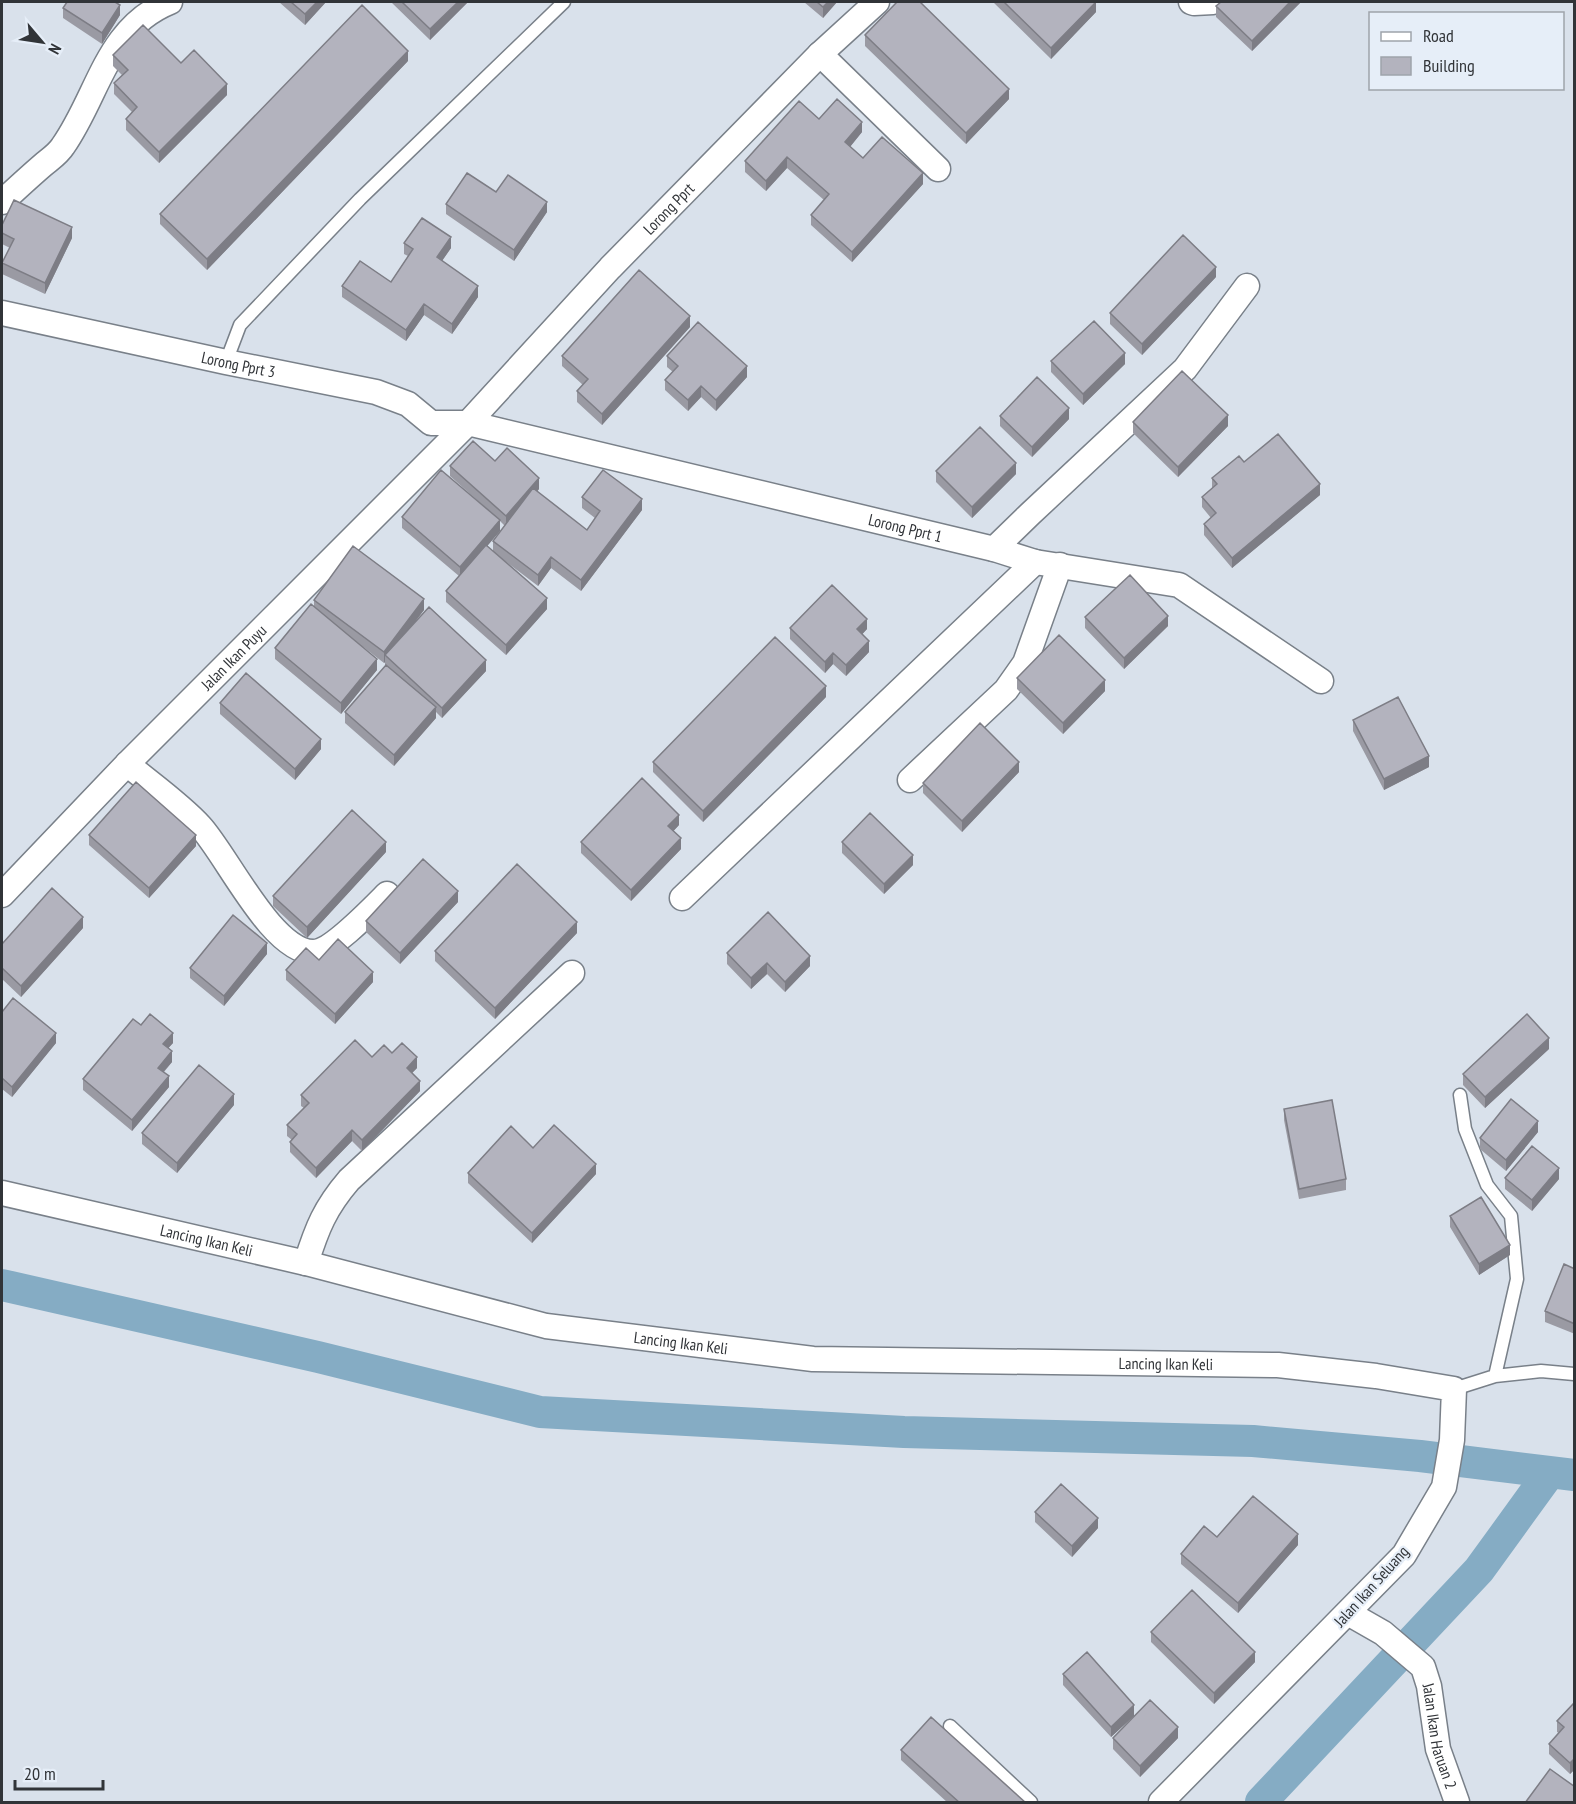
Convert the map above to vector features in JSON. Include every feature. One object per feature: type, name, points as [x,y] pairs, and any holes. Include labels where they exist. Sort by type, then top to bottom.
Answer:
[{"type":"street","points":[[2,202],[61,149],[75,127],[109,56],[121,39],[152,10],[170,2]]},
{"type":"street","name":"Lorong Pprt","points":[[468,423],[610,268],[820,54],[877,2]]},
{"type":"street","points":[[1191,2],[1213,2]]},
{"type":"street","points":[[820,54],[938,169]]},
{"type":"street","points":[[994,549],[1185,369],[1247,286]]},
{"type":"street","name":"Lorong Pprt 3","points":[[2,313],[376,392],[408,404],[431,423],[468,423]]},
{"type":"street","name":"Lorong Pprt 1","points":[[468,423],[994,549],[1035,562],[1179,585],[1321,681]]},
{"type":"street","name":"Jalan Ikan Puyu","points":[[2,895],[127,764],[468,423]]},
{"type":"street","points":[[682,898],[1035,562]]},
{"type":"street","points":[[910,780],[1006,690],[1025,663],[1060,565]]},
{"type":"street","points":[[127,764],[200,826],[270,925],[298,950],[315,952],[336,941],[387,894]]},
{"type":"street","points":[[306,1263],[319,1224],[332,1200],[349,1179],[572,973]]},
{"type":"street","name":"Lancing Ikan Keli","points":[[2,1193],[306,1263],[546,1326],[813,1359],[1278,1365],[1376,1376],[1454,1389]]},
{"type":"street","name":"Jalan Ikan Seluang","points":[[1161,1803],[1404,1555],[1444,1487],[1452,1440],[1454,1389]]},
{"type":"street","name":"Jalan Ikan Haruan 2","points":[[1348,1613],[1383,1634],[1423,1666],[1433,1708],[1438,1749],[1457,1803]]},
{"type":"lane","points":[[226,362],[240,325],[360,199],[564,2]]},
{"type":"lane","points":[[1460,1095],[1465,1129],[1487,1185],[1511,1216],[1517,1279],[1495,1376]]},
{"type":"lane","points":[[1454,1389],[1495,1376],[1541,1371],[1575,1374]]},
{"type":"lane","points":[[950,1726],[1031,1803]]},
{"type":"building","points":[[67,2],[115,2],[120,5],[102,33],[63,8]]},
{"type":"building","points":[[291,2],[317,2],[305,14]]},
{"type":"building","points":[[402,2],[458,2],[430,29]]},
{"type":"building","points":[[817,2],[828,2],[823,7]]},
{"type":"building","points":[[897,2],[920,2],[1009,89],[966,133],[865,35]]},
{"type":"building","points":[[1004,2],[1096,2],[1051,48]]},
{"type":"building","points":[[1221,2],[1290,2],[1252,41],[1216,6]]},
{"type":"building","points":[[362,5],[408,51],[207,259],[160,214]]},
{"type":"building","points":[[143,25],[181,63],[194,50],[227,84],[159,152],[126,119],[137,107],[114,83],[128,70],[113,55]]},
{"type":"building","points":[[837,99],[862,122],[845,142],[863,158],[882,137],[923,173],[852,252],[811,215],[829,194],[787,157],[766,181],[745,161],[799,101],[819,119]]},
{"type":"building","points":[[467,173],[496,192],[508,175],[547,202],[514,250],[446,204]]},
{"type":"building","points":[[14,200],[72,227],[45,283],[2,263],[14,239],[2,233],[2,225]]},
{"type":"building","points":[[422,218],[451,237],[437,257],[478,286],[452,324],[424,304],[406,330],[342,286],[360,261],[391,282],[413,249],[404,243]]},
{"type":"building","points":[[1183,235],[1216,267],[1142,344],[1110,313]]},
{"type":"building","points":[[639,270],[690,316],[602,414],[577,391],[588,379],[562,356]]},
{"type":"building","points":[[1094,321],[1125,353],[1083,394],[1051,361]]},
{"type":"building","points":[[698,322],[747,366],[716,400],[701,386],[688,400],[665,380],[678,366],[667,356]]},
{"type":"building","points":[[1182,371],[1228,415],[1178,467],[1133,422]]},
{"type":"building","points":[[1037,377],[1069,408],[1032,447],[1000,416]]},
{"type":"building","points":[[980,427],[1016,463],[972,507],[936,471]]},
{"type":"building","points":[[1278,434],[1320,484],[1232,558],[1204,524],[1216,513],[1202,497],[1217,484],[1212,478],[1239,456],[1244,462]]},
{"type":"building","points":[[473,441],[495,461],[507,448],[539,478],[506,516],[450,466]]},
{"type":"building","points":[[441,470],[500,520],[460,567],[402,517]]},
{"type":"building","points":[[603,470],[642,499],[581,580],[551,557],[538,575],[493,541],[533,488],[587,530],[600,511],[582,497]]},
{"type":"building","points":[[486,545],[547,598],[506,645],[446,591]]},
{"type":"building","points":[[353,546],[424,599],[384,652],[314,600]]},
{"type":"building","points":[[1130,575],[1168,616],[1124,658],[1085,617]]},
{"type":"building","points":[[832,585],[867,619],[857,629],[869,641],[846,665],[833,653],[825,662],[790,628]]},
{"type":"building","points":[[311,604],[377,659],[341,703],[275,648]]},
{"type":"building","points":[[429,607],[486,660],[442,708],[385,655]]},
{"type":"building","points":[[1059,635],[1105,680],[1063,723],[1017,678]]},
{"type":"building","points":[[775,637],[826,686],[703,811],[653,762]]},
{"type":"building","points":[[386,665],[436,707],[394,755],[345,712]]},
{"type":"building","points":[[246,673],[321,739],[295,769],[220,703]]},
{"type":"building","points":[[1398,697],[1429,756],[1384,779],[1353,720]]},
{"type":"building","points":[[980,723],[1019,762],[962,821],[923,783]]},
{"type":"building","points":[[642,778],[679,815],[668,826],[681,838],[631,890],[581,842]]},
{"type":"building","points":[[136,782],[196,835],[149,888],[89,835]]},
{"type":"building","points":[[352,810],[386,842],[307,927],[273,896]]},
{"type":"building","points":[[870,813],[913,855],[884,884],[842,842]]},
{"type":"building","points":[[423,859],[458,891],[400,953],[366,921]]},
{"type":"building","points":[[517,864],[577,922],[495,1008],[435,951]]},
{"type":"building","points":[[52,888],[83,917],[21,986],[2,968],[2,944]]},
{"type":"building","points":[[768,912],[810,956],[785,982],[767,963],[751,978],[727,953]]},
{"type":"building","points":[[233,915],[267,943],[224,996],[190,968]]},
{"type":"building","points":[[338,939],[373,972],[335,1014],[286,970],[306,948],[319,960]]},
{"type":"building","points":[[13,998],[56,1033],[12,1087],[2,1078],[2,1012]]},
{"type":"building","points":[[150,1014],[173,1033],[163,1044],[172,1051],[158,1068],[169,1076],[132,1120],[83,1079],[133,1019],[141,1025]]},
{"type":"building","points":[[1527,1014],[1549,1038],[1485,1097],[1463,1074]]},
{"type":"building","points":[[355,1040],[372,1057],[384,1045],[392,1053],[402,1043],[417,1057],[407,1068],[420,1081],[362,1140],[352,1130],[316,1168],[290,1142],[297,1134],[287,1125],[309,1103],[301,1095]]},
{"type":"building","points":[[199,1065],[234,1094],[177,1163],[142,1133]]},
{"type":"building","points":[[1511,1099],[1538,1121],[1506,1160],[1480,1138]]},
{"type":"building","points":[[1332,1100],[1346,1179],[1299,1189],[1284,1109]]},
{"type":"building","points":[[554,1125],[596,1164],[532,1233],[468,1173],[511,1126],[533,1148]]},
{"type":"building","points":[[1532,1146],[1559,1168],[1532,1200],[1505,1178]]},
{"type":"building","points":[[1481,1197],[1510,1245],[1479,1264],[1450,1216]]},
{"type":"building","points":[[1564,1264],[1575,1269],[1575,1324],[1545,1311]]},
{"type":"building","points":[[1061,1484],[1098,1518],[1072,1546],[1035,1512]]},
{"type":"building","points":[[1253,1496],[1298,1534],[1238,1603],[1181,1554],[1204,1526],[1217,1537]]},
{"type":"building","points":[[1192,1590],[1255,1652],[1214,1693],[1151,1632]]},
{"type":"building","points":[[1087,1652],[1134,1705],[1111,1727],[1063,1674]]},
{"type":"building","points":[[1150,1700],[1178,1727],[1140,1766],[1113,1738]]},
{"type":"building","points":[[1575,1702],[1575,1758],[1570,1763],[1549,1744],[1564,1727],[1557,1721]]},
{"type":"building","points":[[931,1717],[1026,1803],[960,1803],[901,1750]]},
{"type":"building","points":[[1550,1769],[1575,1787],[1575,1803],[1525,1803]]},
{"type":"waterway","points":[[2,1285],[318,1357],[540,1412],[904,1432],[1253,1441],[1420,1456],[1574,1475]]},
{"type":"waterway","points":[[1261,1802],[1479,1570],[1550,1472]]}]
